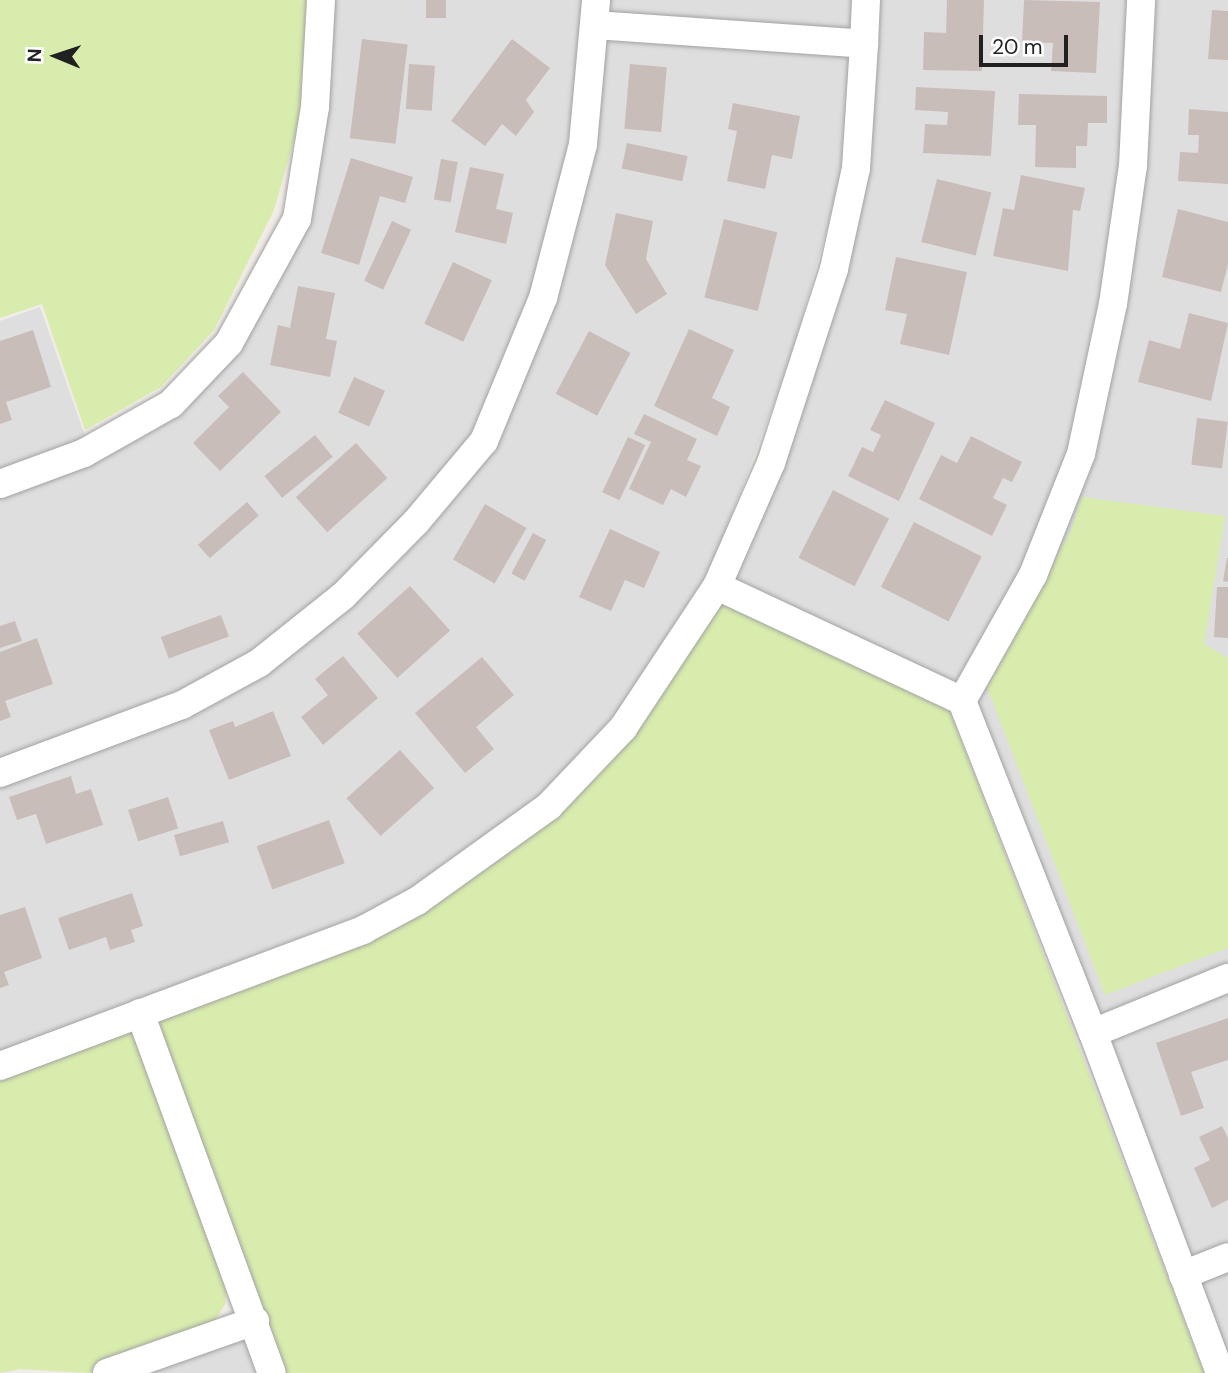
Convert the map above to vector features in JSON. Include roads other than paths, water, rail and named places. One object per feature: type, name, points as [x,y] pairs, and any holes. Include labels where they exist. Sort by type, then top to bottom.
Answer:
[{"type":"street","points":[[0,484],[85,453],[171,404],[229,343],[298,219],[315,107],[321,0]]},
{"type":"street","points":[[0,1066],[363,930],[417,901],[503,843],[549,806],[623,728],[717,586],[771,463],[834,269],[856,169],[866,0]]},
{"type":"street","points":[[962,701],[1033,576],[1081,454],[1113,304],[1133,166],[1141,0]]},
{"type":"street","points":[[0,773],[182,705],[259,663],[343,596],[416,522],[484,441],[543,298],[583,145],[596,12],[864,44]]},
{"type":"street","points":[[717,586],[962,701],[1093,1033],[1220,1373]]},
{"type":"street","points":[[1093,1033],[1228,978]]},
{"type":"street","points":[[140,1013],[272,1373]]},
{"type":"street","points":[[1183,1275],[1228,1257]]},
{"type":"street","points":[[107,1373],[255,1321]]}]
